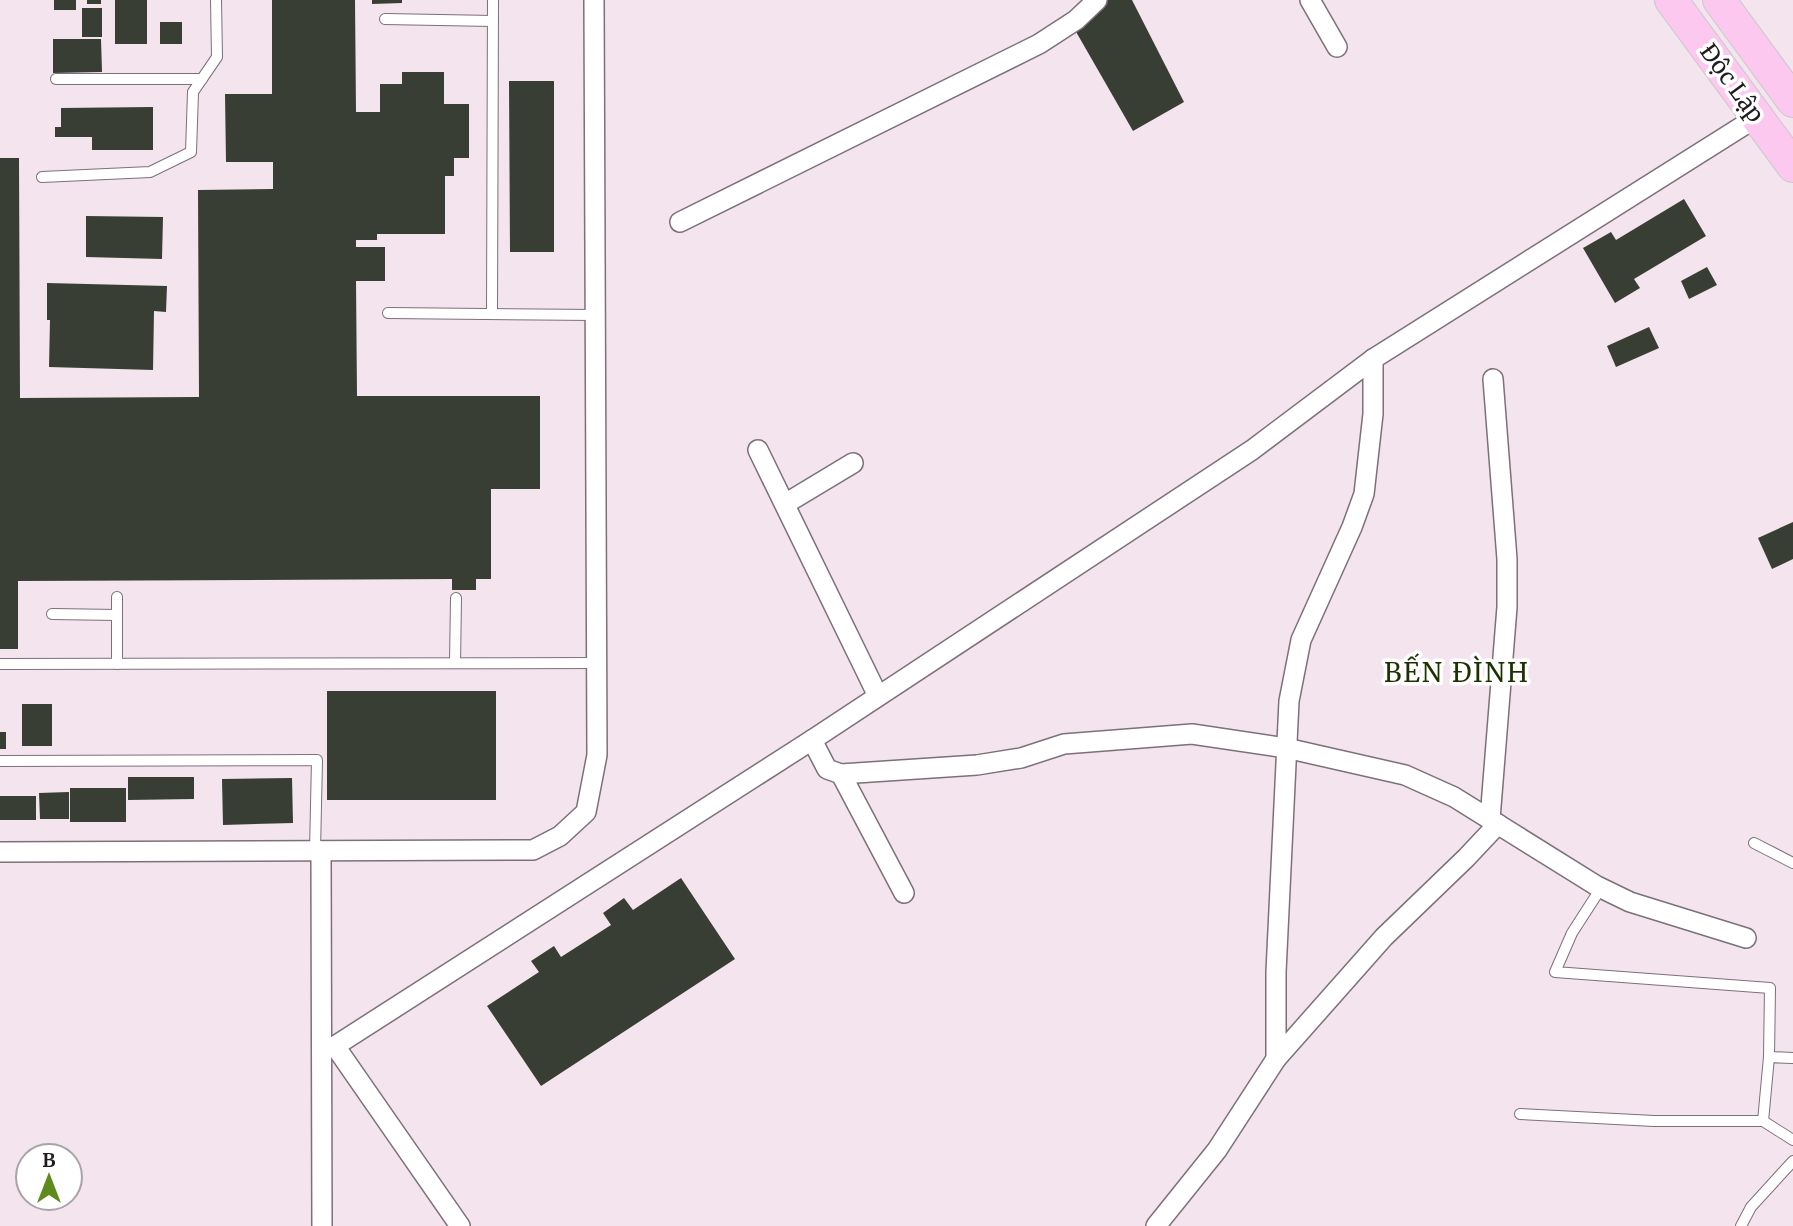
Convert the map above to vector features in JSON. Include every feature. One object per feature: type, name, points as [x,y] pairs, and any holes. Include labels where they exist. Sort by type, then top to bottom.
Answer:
[{"type":"highway","name":"Độc Lập","points":[[1671,0],[1793,166]]},
{"type":"highway","name":"Độc Lập","points":[[1719,0],[1793,101]]},
{"type":"street","points":[[0,852],[533,850],[560,836],[586,812],[597,755],[594,0]]},
{"type":"street","points":[[680,222],[1039,44],[1076,19],[1097,0]]},
{"type":"street","points":[[1310,0],[1337,47]]},
{"type":"street","points":[[460,1226],[335,1046],[812,740],[1252,450],[1373,359],[1757,117]]},
{"type":"street","points":[[1276,1059],[1276,972],[1289,701],[1301,640],[1364,494],[1373,414],[1373,359]]},
{"type":"street","points":[[1156,1226],[1217,1150],[1276,1059],[1384,937],[1466,858],[1494,822],[1507,607],[1507,559],[1493,379]]},
{"type":"street","points":[[758,450],[878,696]]},
{"type":"street","points":[[785,504],[853,463]]},
{"type":"street","points":[[812,740],[827,769],[841,774],[977,765],[1021,758],[1064,744],[1192,734],[1286,748],[1405,775],[1454,797],[1601,888],[1630,902],[1746,938]]},
{"type":"street","points":[[841,774],[904,893]]},
{"type":"street","points":[[318,851],[322,1226]]},
{"type":"lane","points":[[42,177],[150,172],[191,152],[194,92],[217,57],[216,0]]},
{"type":"lane","points":[[492,314],[493,0]]},
{"type":"lane","points":[[386,19],[493,21]]},
{"type":"lane","points":[[56,79],[202,79]]},
{"type":"lane","points":[[387,313],[595,315]]},
{"type":"lane","points":[[117,597],[117,664]]},
{"type":"lane","points":[[455,663],[456,598]]},
{"type":"lane","points":[[52,614],[117,615]]},
{"type":"lane","points":[[0,664],[596,663]]},
{"type":"lane","points":[[0,761],[317,760],[318,851]]},
{"type":"lane","points":[[1754,843],[1793,863]]},
{"type":"lane","points":[[1601,888],[1572,933],[1555,972],[1770,988],[1769,1057],[1763,1121]]},
{"type":"lane","points":[[1769,1057],[1793,1058]]},
{"type":"lane","points":[[1520,1114],[1654,1121],[1763,1121],[1793,1140]]},
{"type":"lane","points":[[1741,1226],[1751,1207],[1793,1161]]},
{"type":"building","points":[[54,0],[76,0],[76,10],[54,10]]},
{"type":"building","points":[[87,0],[101,0],[101,4],[87,4]]},
{"type":"building","points":[[115,0],[147,0],[147,44],[115,44]]},
{"type":"building","points":[[272,0],[355,0],[356,112],[380,112],[380,84],[402,84],[402,72],[444,72],[444,104],[469,104],[469,158],[454,158],[454,176],[445,176],[445,234],[377,234],[377,240],[356,240],[356,247],[385,247],[385,281],[356,281],[357,396],[540,396],[540,489],[491,489],[491,579],[476,579],[476,590],[452,590],[452,579],[18,581],[18,649],[0,649],[0,158],[19,158],[20,398],[199,397],[198,190],[273,189],[273,162],[226,162],[225,94],[272,94]]},
{"type":"building","points":[[372,0],[402,0],[402,3],[372,4]]},
{"type":"building","points":[[1106,0],[1132,0],[1184,102],[1133,131],[1075,30]]},
{"type":"building","points":[[82,8],[102,8],[102,37],[82,37]]},
{"type":"building","points":[[160,22],[182,22],[182,44],[160,44]]},
{"type":"building","points":[[53,39],[101,39],[102,72],[53,73]]},
{"type":"building","points":[[509,81],[554,81],[554,252],[510,252]]},
{"type":"building","points":[[153,107],[153,150],[92,150],[92,137],[55,137],[55,127],[61,127],[61,108]]},
{"type":"building","points":[[1684,199],[1706,236],[1634,279],[1640,288],[1615,303],[1583,248],[1611,232],[1616,240]]},
{"type":"building","points":[[86,216],[163,217],[162,259],[86,257]]},
{"type":"building","points":[[1707,267],[1717,285],[1689,299],[1681,281]]},
{"type":"building","points":[[47,283],[167,286],[166,312],[154,311],[153,370],[49,367],[50,320],[47,320]]},
{"type":"building","points":[[1649,327],[1659,348],[1616,367],[1607,346]]},
{"type":"building","points":[[1793,522],[1793,559],[1772,569],[1758,538]]},
{"type":"building","points":[[327,691],[496,691],[496,800],[327,800]]},
{"type":"building","points":[[22,704],[52,704],[52,746],[22,746]]},
{"type":"building","points":[[0,732],[6,732],[6,749],[0,749]]},
{"type":"building","points":[[128,777],[194,777],[194,799],[128,800]]},
{"type":"building","points":[[292,778],[293,823],[223,825],[222,779]]},
{"type":"building","points":[[70,788],[126,788],[126,822],[70,822]]},
{"type":"building","points":[[69,792],[69,819],[40,819],[39,793]]},
{"type":"building","points":[[0,796],[36,796],[36,820],[0,820]]},
{"type":"building","points":[[681,878],[735,959],[541,1086],[487,1006],[539,972],[531,961],[554,946],[561,957],[611,925],[603,913],[624,898],[633,910]]},
{"type":"district","name":"BẾN ĐÌNH","points":[[1457,673]]}]
